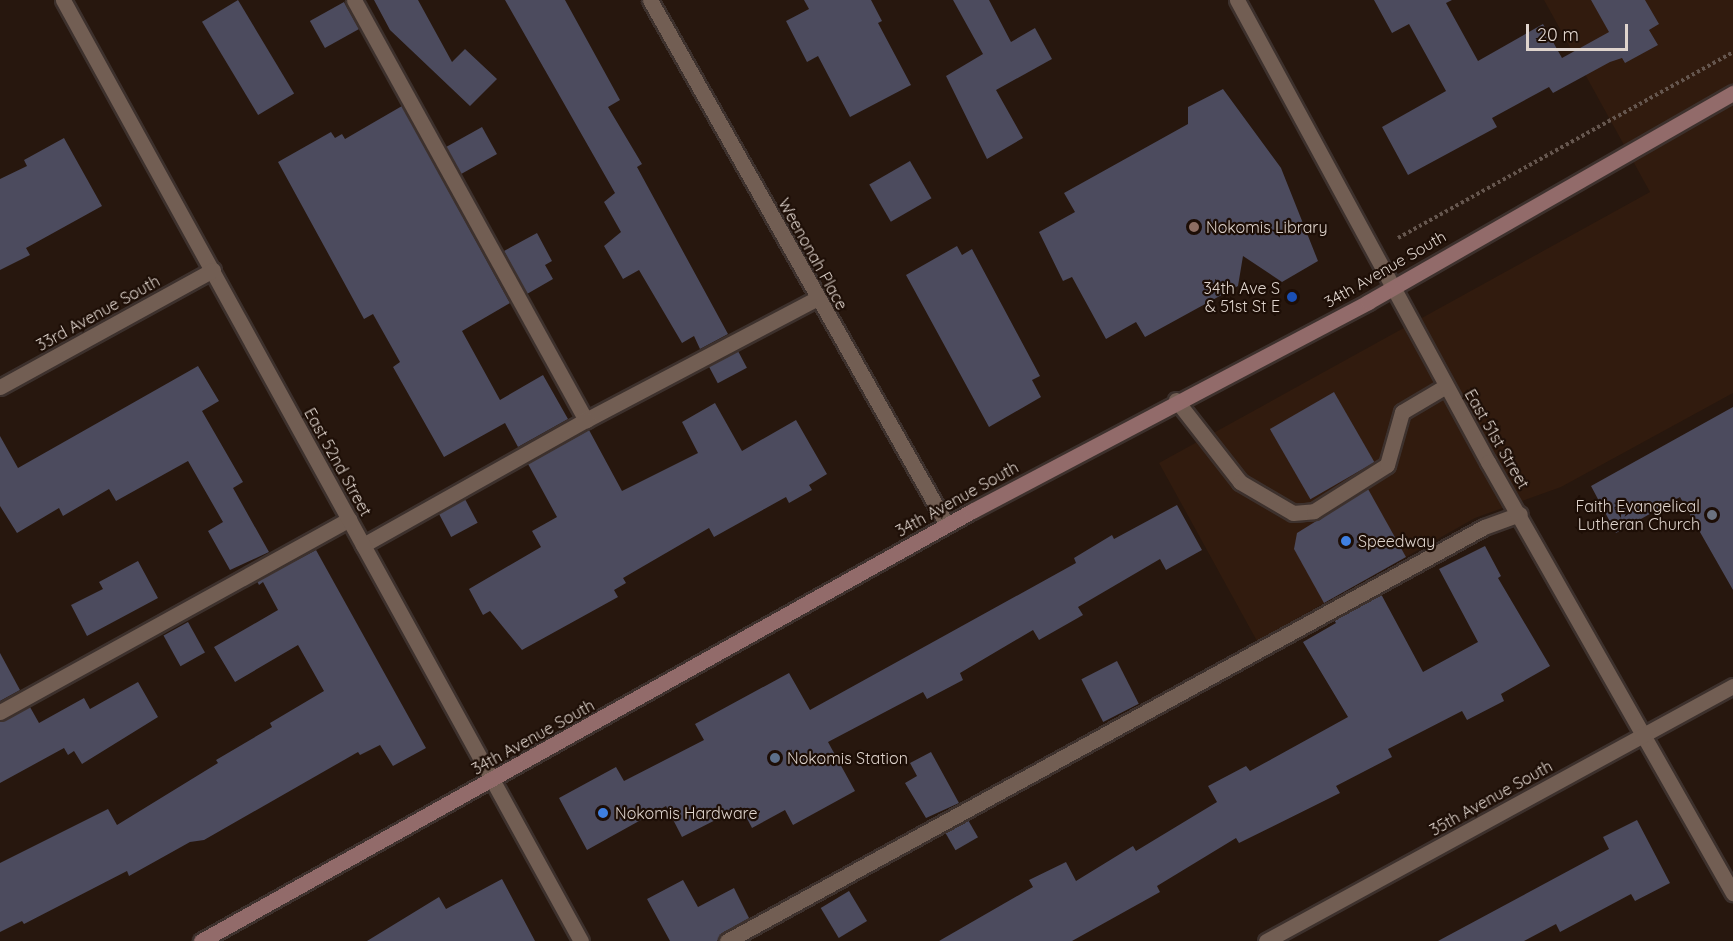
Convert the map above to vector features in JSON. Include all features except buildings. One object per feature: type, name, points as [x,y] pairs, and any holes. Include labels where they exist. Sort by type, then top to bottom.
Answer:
[{"type":"street","name":"East 52nd Street","points":[[63,0],[581,941]]},
{"type":"street","points":[[354,0],[586,420]]},
{"type":"street","name":"Weenonah Place","points":[[650,0],[947,525]]},
{"type":"street","name":"East 51st Street","points":[[1237,0],[1395,286],[1446,386],[1733,893]]},
{"type":"street","name":"34th Avenue South","points":[[201,941],[494,780],[947,525],[1176,400],[1395,286],[1733,93]]},
{"type":"street","name":"33rd Avenue South","points":[[0,387],[213,270]]},
{"type":"street","points":[[363,545],[586,420],[817,298]]},
{"type":"street","points":[[1176,400],[1240,482],[1293,513],[1314,511],[1388,465],[1402,412],[1446,386]]},
{"type":"street","points":[[727,941],[1484,527],[1520,514]]},
{"type":"street","points":[[0,712],[349,519]]},
{"type":"street","name":"35th Avenue South","points":[[1266,941],[1645,737],[1733,686]]},
{"type":"path","points":[[1398,238],[1733,52]]},
{"type":"shaded area","points":[[1544,0],[1733,0],[1733,393],[1561,487],[1475,518],[1257,641],[1159,463],[1650,192]]},
{"type":"place","name":"Nokomis Library","points":[[1194,227]]},
{"type":"place","name":"34th Ave S & 51st St E","points":[[1292,297]]},
{"type":"place","name":"Faith Evangelical Lutheran Church","points":[[1712,515]]},
{"type":"place","name":"Speedway","points":[[1346,541]]},
{"type":"place","name":"Nokomis Station","points":[[775,758]]},
{"type":"place","name":"Nokomis Hardware","points":[[603,813]]}]
